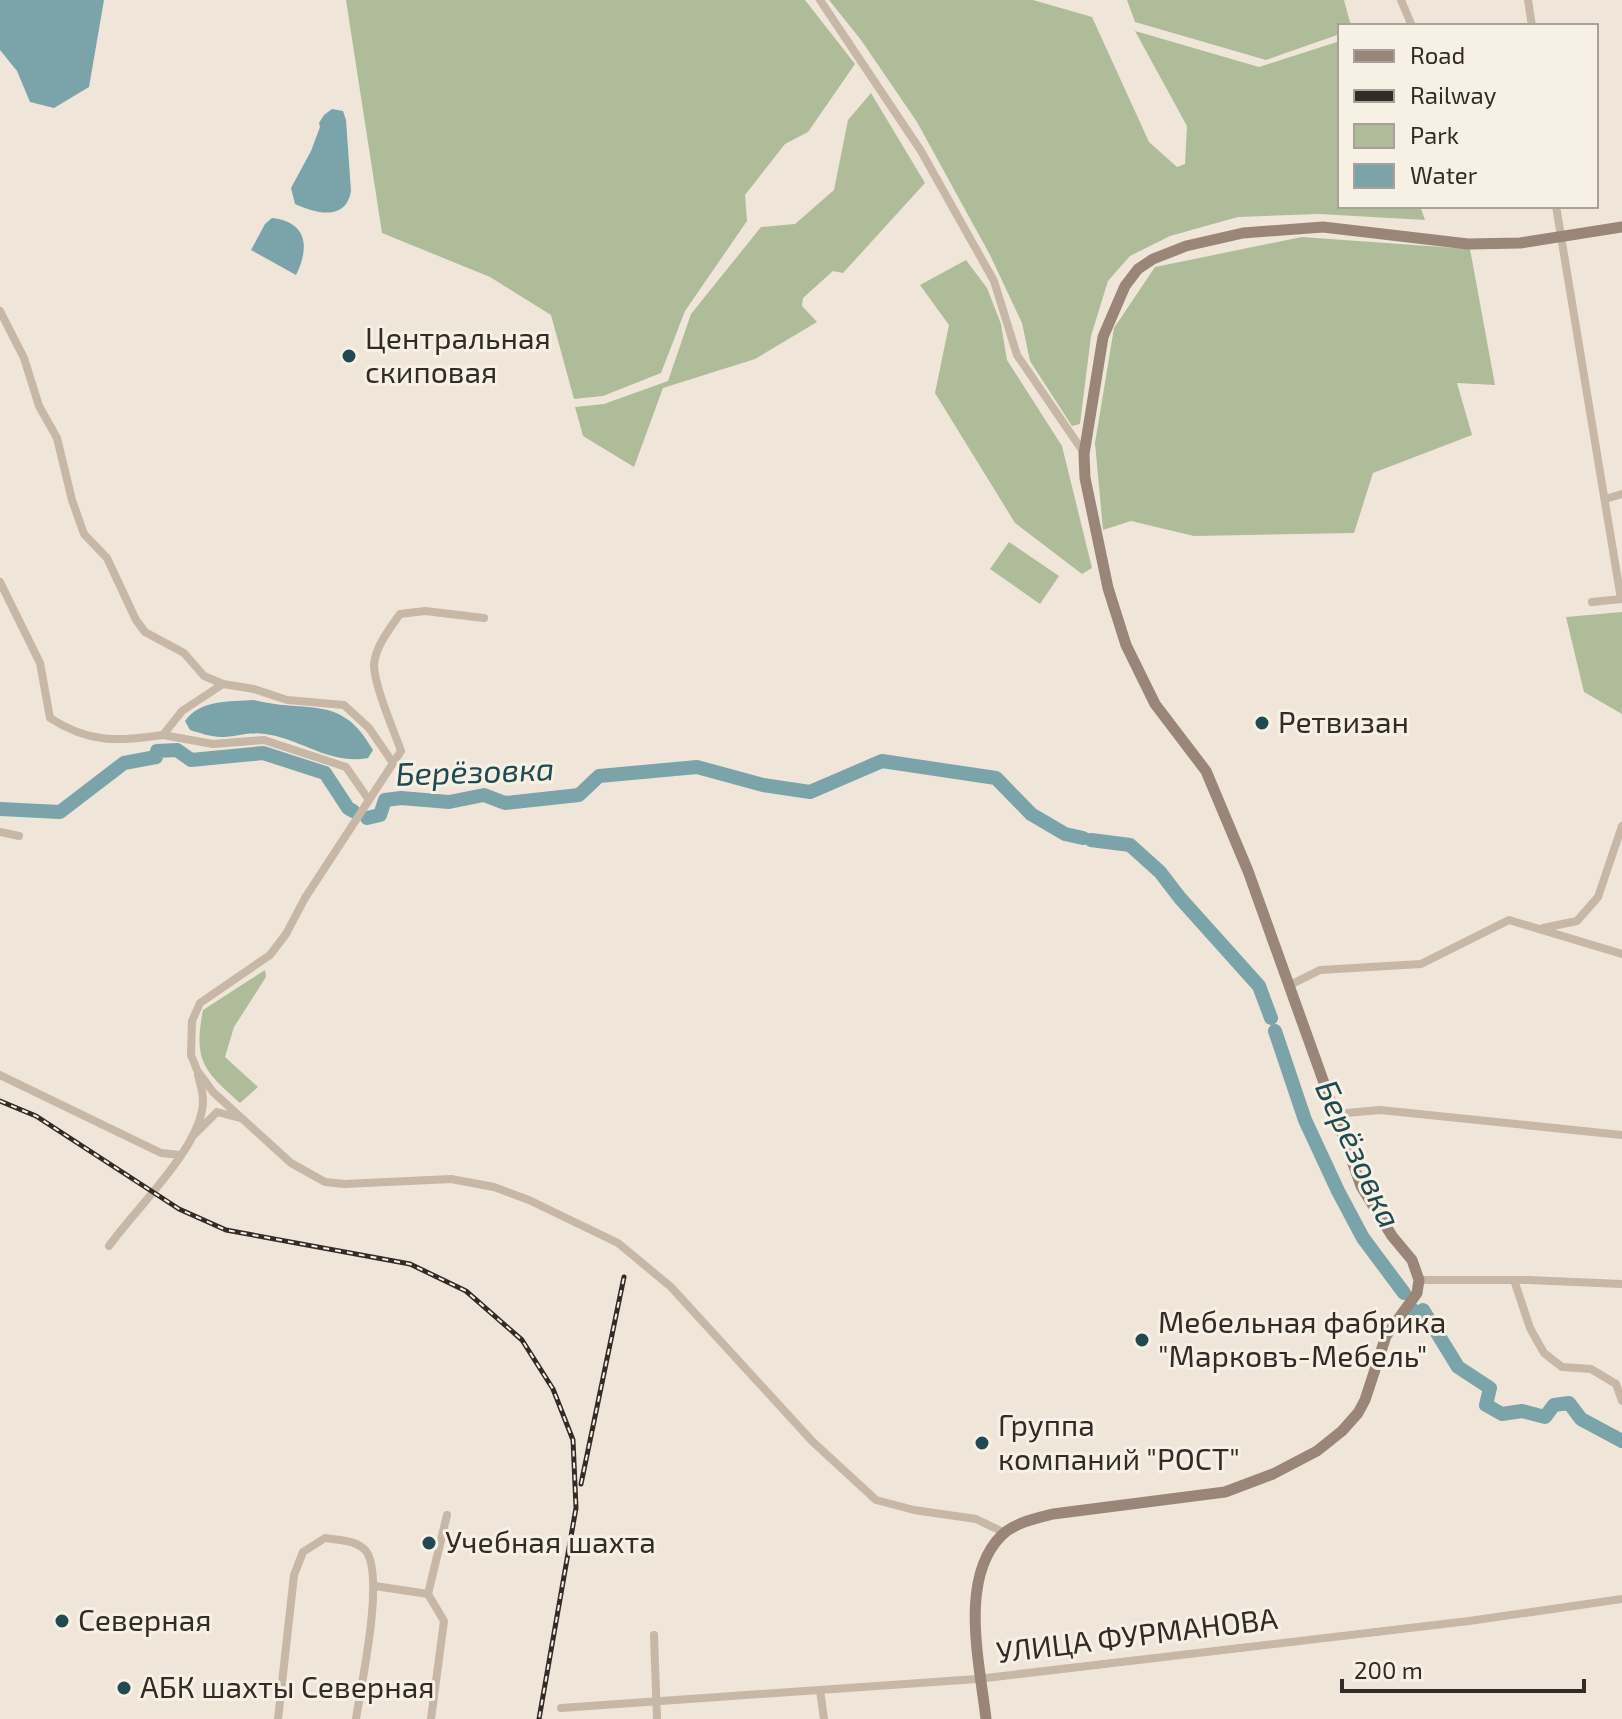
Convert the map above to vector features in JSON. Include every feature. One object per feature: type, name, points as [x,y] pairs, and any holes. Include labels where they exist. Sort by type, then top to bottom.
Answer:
[{"type":"street","points":[[820,0],[921,151],[994,281],[1017,355],[1084,454]]},
{"type":"street","points":[[1401,0],[1411,24]]},
{"type":"street","points":[[1528,2],[1532,24]]},
{"type":"street","points":[[1556,208],[1621,599],[1592,602]]},
{"type":"street","points":[[986,1719],[976,1628],[977,1581],[988,1553],[1003,1532],[1053,1514],[1225,1492],[1273,1474],[1317,1451],[1358,1413],[1386,1336],[1417,1293],[1419,1280],[1412,1260],[1392,1236],[1361,1186],[1248,871],[1206,771],[1155,704],[1126,645],[1108,588],[1085,478],[1084,454],[1103,337],[1125,286],[1138,269],[1153,259],[1186,246],[1243,233],[1323,227],[1468,244],[1520,243],[1622,227]]},
{"type":"street","points":[[0,311],[24,358],[39,406],[57,438],[84,534],[107,558],[136,620],[145,632],[184,653],[204,676],[223,684],[254,689],[287,700],[344,705],[369,728],[393,763]]},
{"type":"street","points":[[1605,499],[1622,494]]},
{"type":"street","points":[[0,582],[40,663],[50,718],[71,732],[116,741],[163,735],[213,744],[264,740],[346,767],[369,800]]},
{"type":"street","points":[[195,1134],[203,1101],[190,1040],[192,1021],[200,1003],[270,955],[401,751],[385,708],[374,664],[385,635],[400,614],[425,611],[484,618]]},
{"type":"street","points":[[163,735],[182,711],[223,684]]},
{"type":"street","points":[[1543,928],[1577,921],[1598,897],[1622,826]]},
{"type":"street","points":[[0,832],[19,836]]},
{"type":"street","points":[[1290,985],[1320,970],[1421,964],[1509,920],[1622,954]]},
{"type":"street","points":[[197,1070],[213,1092],[291,1163],[325,1182],[345,1184],[451,1179],[494,1187],[529,1200],[618,1243],[671,1287],[812,1441],[876,1500],[928,1513],[976,1519],[1003,1532]]},
{"type":"street","points":[[0,1075],[161,1153],[180,1155]]},
{"type":"street","points":[[1335,1114],[1380,1110],[1622,1135]]},
{"type":"street","points":[[109,1246],[195,1134],[217,1112],[240,1118]]},
{"type":"street","points":[[1419,1280],[1622,1284]]},
{"type":"street","points":[[1514,1280],[1530,1328],[1544,1353],[1562,1367],[1591,1369],[1616,1384],[1622,1401]]},
{"type":"street","points":[[431,1719],[444,1621],[428,1594],[447,1515]]},
{"type":"street","points":[[278,1719],[294,1575],[303,1552],[325,1538],[352,1542],[365,1549],[371,1562],[375,1586],[356,1719]]},
{"type":"street","points":[[375,1586],[428,1594]]},
{"type":"street","name":"УЛИЦА ФУРМАНОВА","points":[[561,1708],[982,1678],[1440,1625],[1622,1599]]},
{"type":"street","points":[[654,1635],[657,1719]]},
{"type":"street","points":[[820,1690],[824,1719]]},
{"type":"green space","points":[[346,0],[805,0],[855,64],[808,132],[785,144],[745,195],[747,221],[685,311],[661,373],[603,396],[574,399],[551,315],[490,277],[382,233]]},
{"type":"green space","points":[[829,0],[1033,0],[1092,17],[1149,142],[1177,167],[1185,164],[1187,126],[1135,31],[1259,67],[1338,42],[1338,208],[1421,208],[1425,220],[1319,214],[1238,217],[1170,236],[1130,256],[1108,281],[1091,336],[1080,424],[1072,426],[1030,361],[1022,323],[990,255],[917,122],[861,40]]},
{"type":"green space","points":[[1127,0],[1344,0],[1350,24],[1338,24],[1338,35],[1266,60],[1135,22]]},
{"type":"green space","points":[[871,93],[925,183],[843,273],[833,271],[803,298],[802,306],[817,322],[755,359],[663,388],[634,467],[583,436],[575,407],[604,404],[668,381],[691,314],[761,227],[795,224],[834,190],[848,120]]},
{"type":"green space","points":[[1302,237],[1470,249],[1495,385],[1457,383],[1472,435],[1373,473],[1354,533],[1194,536],[1131,521],[1103,530],[1095,443],[1114,328],[1155,267]]},
{"type":"green space","points":[[966,260],[987,288],[1001,324],[1007,360],[1062,446],[1092,568],[1082,574],[1015,523],[935,393],[949,325],[920,285]]},
{"type":"green space","points":[[1009,542],[1059,576],[1040,604],[990,569]]},
{"type":"green space","points":[[1622,612],[1622,714],[1584,692],[1566,617]]},
{"type":"green space","points":[[265,970],[266,977],[234,1027],[225,1057],[258,1087],[240,1103],[204,1064],[200,1042],[203,1010]]},
{"type":"water","points":[[0,0],[104,0],[89,87],[54,108],[30,102],[17,71],[0,50]]},
{"type":"water","points":[[332,109],[343,111],[346,120],[351,191],[343,207],[337,211],[321,212],[295,204],[291,188],[311,151],[319,123]]},
{"type":"water","points":[[272,218],[284,220],[299,230],[304,246],[296,275],[251,250],[265,224]]},
{"type":"water","points":[[254,700],[336,713],[361,732],[373,750],[368,758],[341,758],[265,734],[209,736],[190,730],[185,721],[207,705]]},
{"type":"waterway","name":"Берёзовка","points":[[0,809],[60,812],[124,763],[156,757],[157,751],[177,750],[191,760],[263,753],[325,773],[353,811]]},
{"type":"waterway","name":"Берёзовка","points":[[367,818],[380,815],[385,800],[401,798],[449,802],[484,795],[505,803],[579,795],[599,776],[697,767],[763,785],[810,792],[882,761],[996,778],[1031,814],[1065,834],[1083,838]]},
{"type":"waterway","name":"Берёзовка","points":[[1091,840],[1130,845],[1160,872],[1259,986],[1271,1018]]},
{"type":"waterway","name":"Берёзовка","points":[[1275,1031],[1305,1120],[1338,1191],[1363,1238],[1404,1293]]},
{"type":"waterway","name":"Берёзовка","points":[[1413,1310],[1417,1314],[1423,1310],[1458,1367],[1490,1388],[1486,1405],[1502,1414],[1522,1411],[1545,1417],[1554,1405],[1569,1403],[1581,1419],[1622,1441]]},
{"type":"railway","points":[[0,1101],[36,1116],[179,1209],[226,1230],[410,1264],[466,1291],[522,1340],[553,1389],[573,1440],[576,1508],[539,1719]]},
{"type":"railway","points":[[581,1484],[624,1277]]},
{"type":"place","name":"Центральная скиповая","points":[[349,356]]},
{"type":"place","name":"Ретвизан","points":[[1262,723]]},
{"type":"place","name":"Мебельная фабрика \"Марковъ-Мебель\"","points":[[1142,1340]]},
{"type":"place","name":"Группа компаний \"РОСТ\"","points":[[982,1443]]},
{"type":"place","name":"Учебная шахта","points":[[429,1543]]},
{"type":"place","name":"Северная","points":[[62,1621]]},
{"type":"place","name":"АБК шахты Северная","points":[[124,1688]]}]
